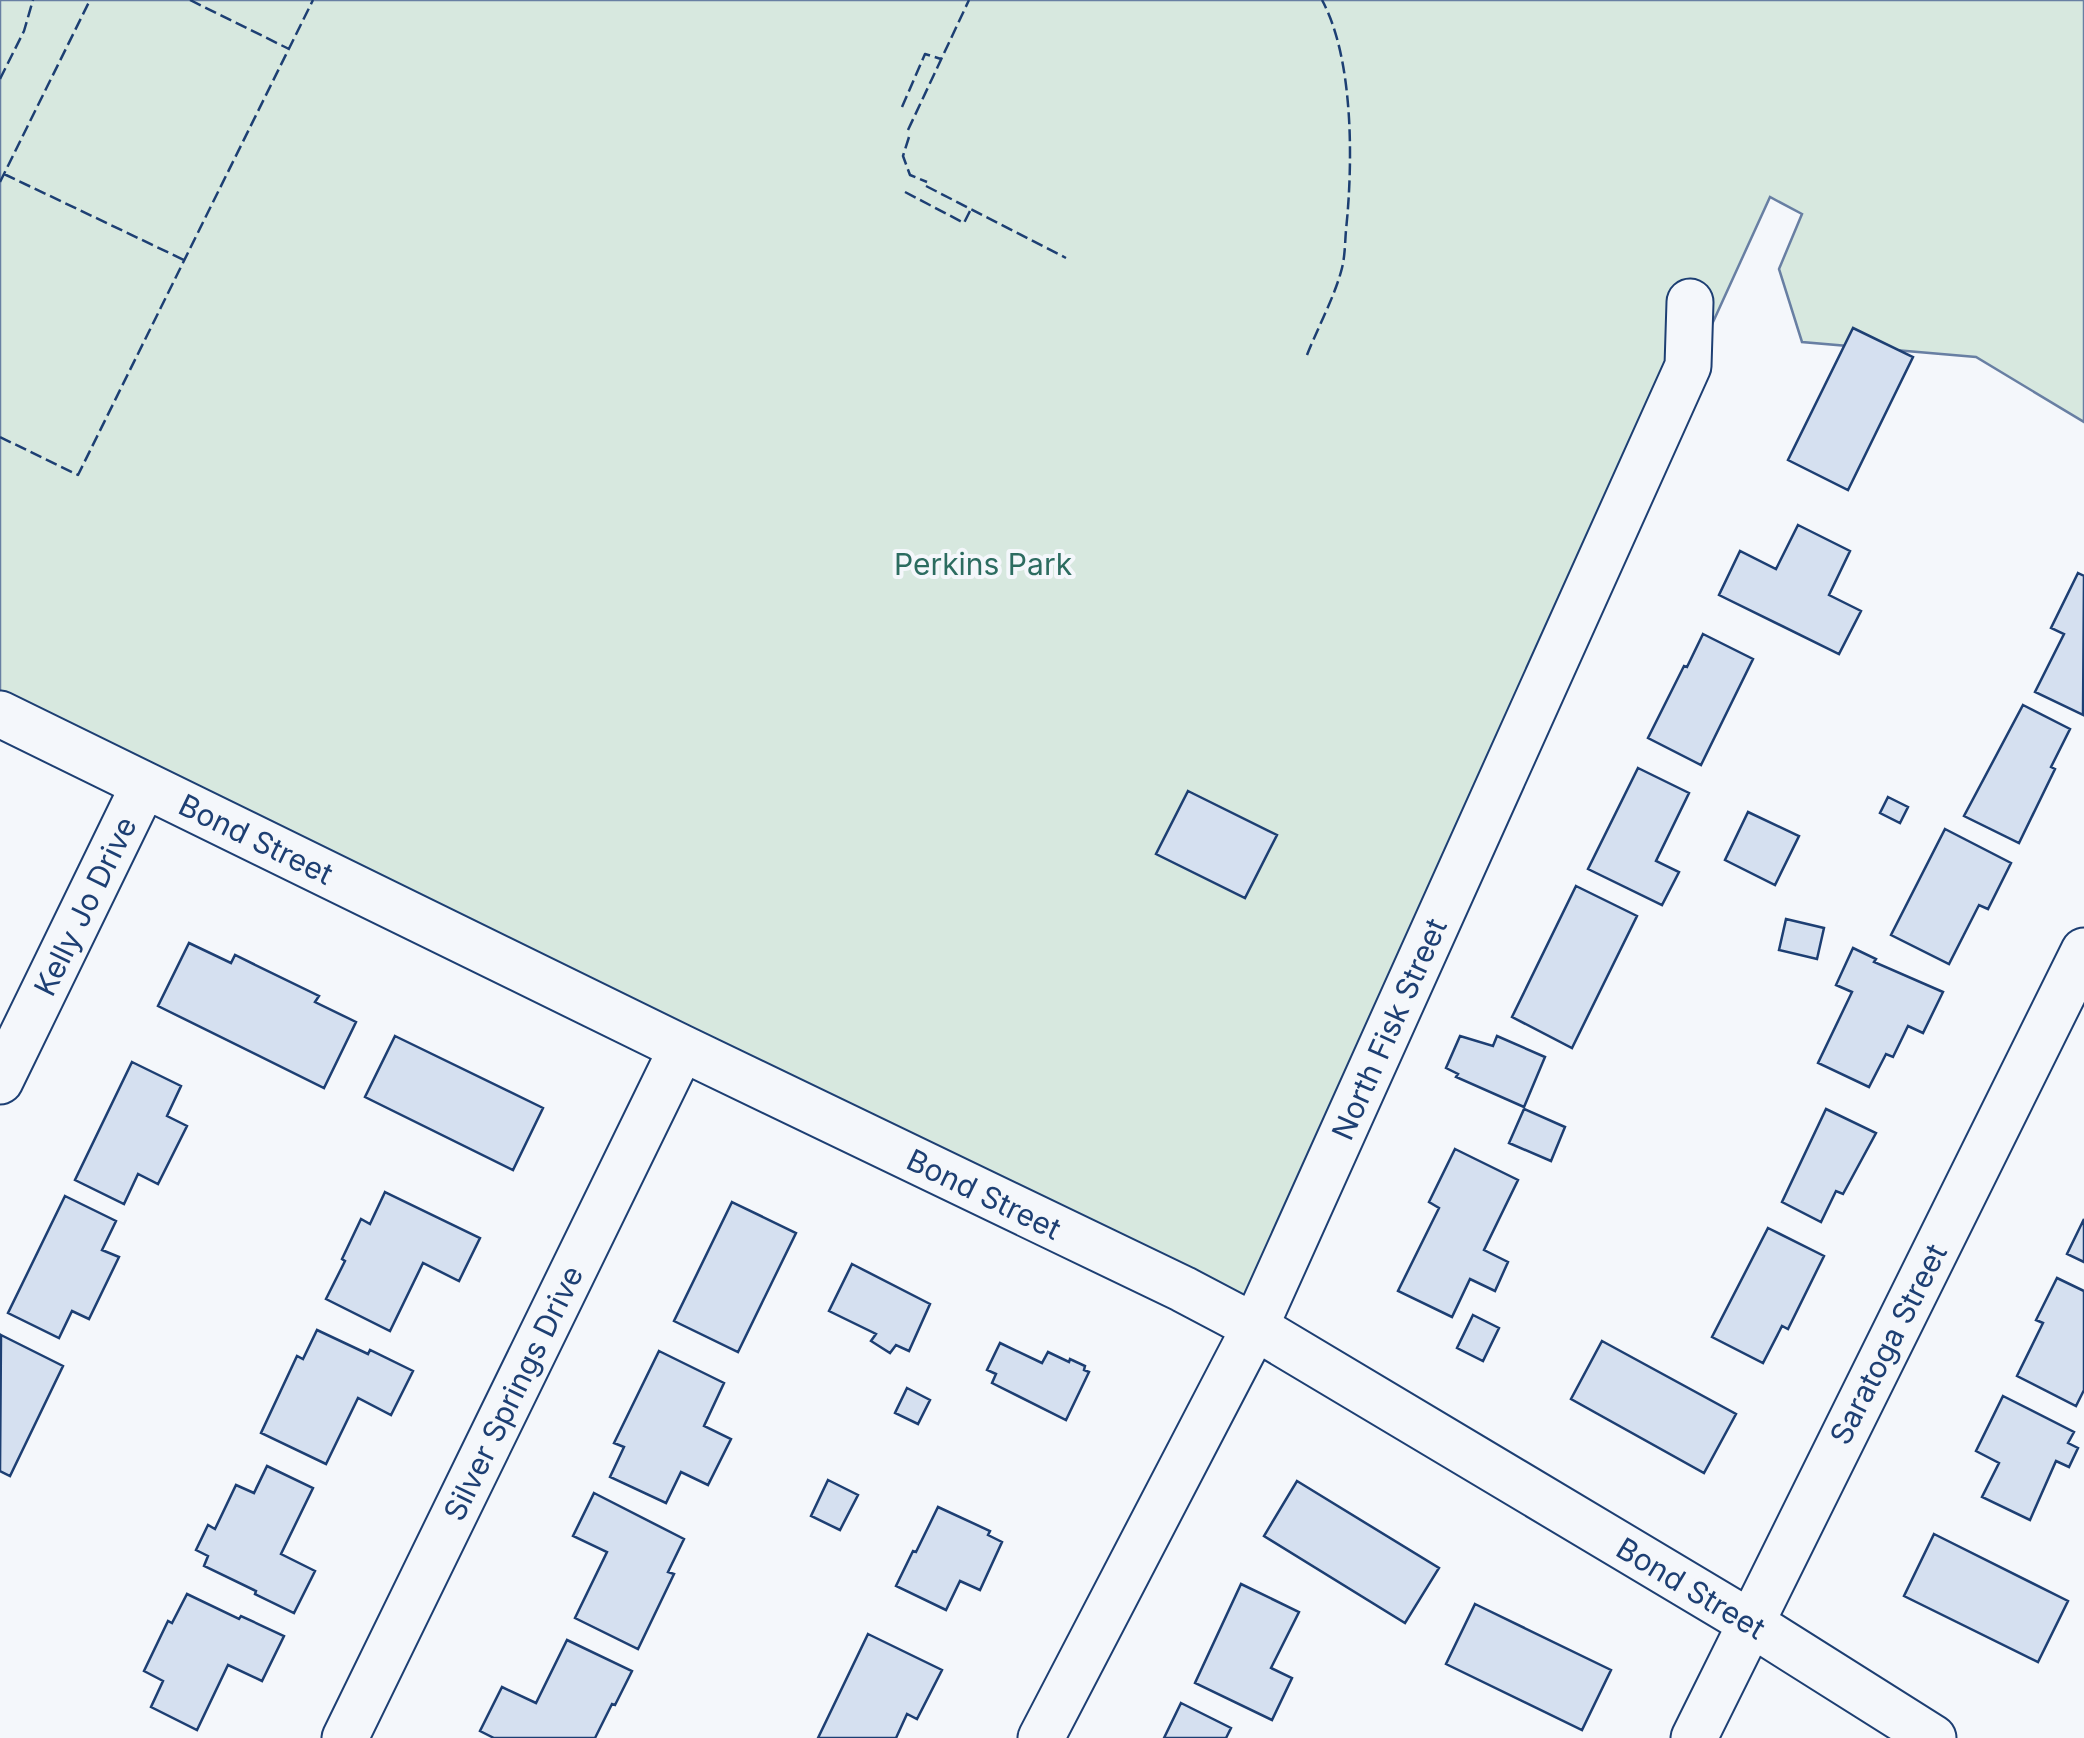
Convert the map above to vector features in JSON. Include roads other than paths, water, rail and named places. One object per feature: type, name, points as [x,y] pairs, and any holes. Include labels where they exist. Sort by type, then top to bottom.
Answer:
[{"type":"street","name":"North Fisk Street","points":[[1042,1738],[1255,1327],[1688,366],[1690,302]]},
{"type":"street","name":"Bond Street","points":[[0,714],[1255,1327],[1749,1622],[1934,1738]]},
{"type":"street","name":"Kelly Jo Drive","points":[[0,1082],[144,784]]},
{"type":"street","name":"Saratoga Street","points":[[1694,1738],[2084,951]]},
{"type":"street","name":"Silver Springs Drive","points":[[345,1738],[682,1048]]},
{"type":"park label","name":"Perkins Park","points":[[983,564]]}]
